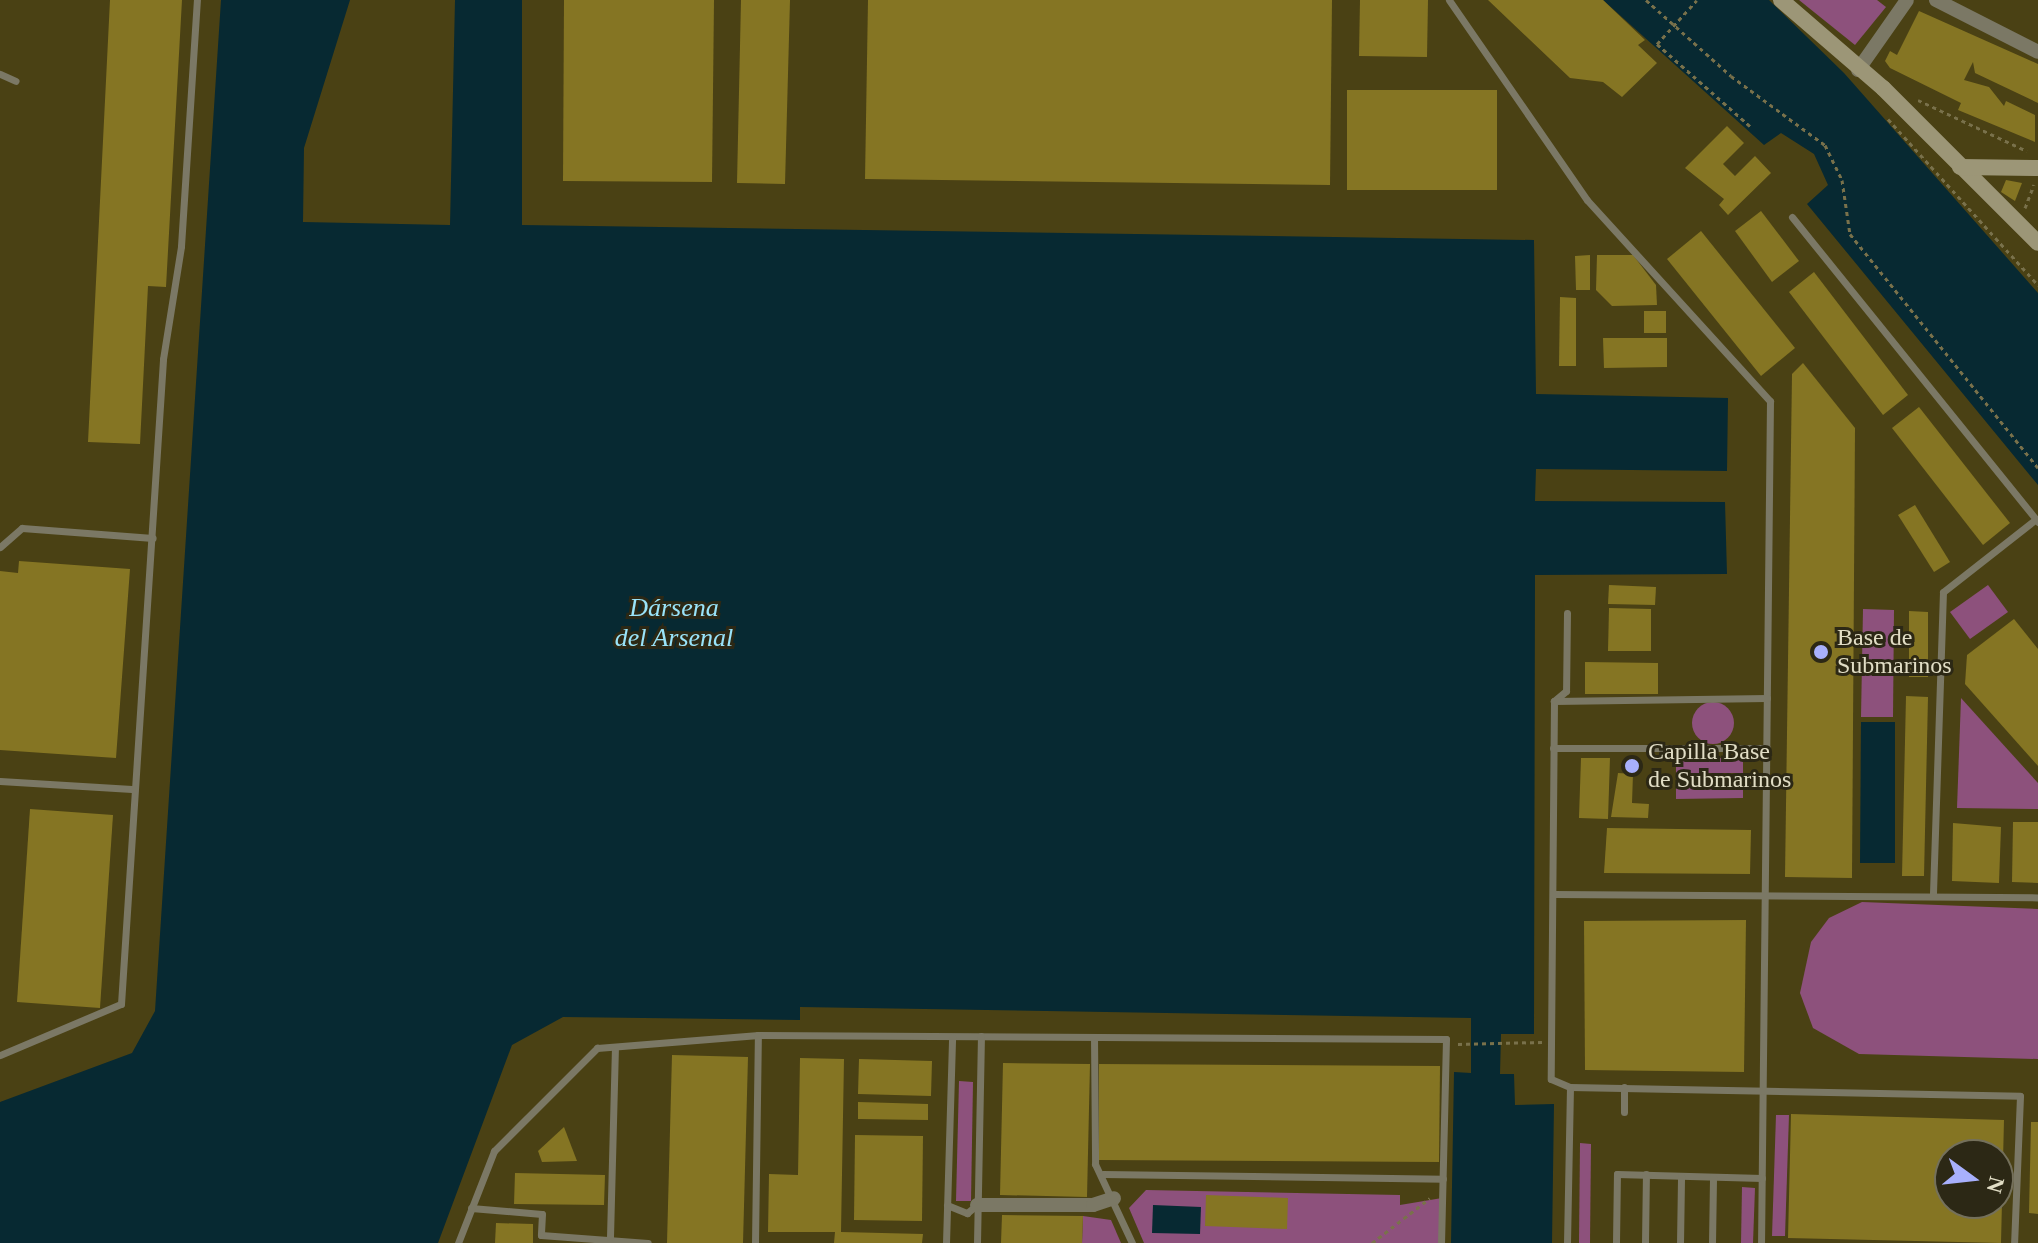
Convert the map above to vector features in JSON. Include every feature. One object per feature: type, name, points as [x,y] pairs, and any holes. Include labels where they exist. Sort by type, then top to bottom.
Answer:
[{"type":"street","points":[[1781,0],[2038,243]]},
{"type":"street","points":[[1858,70],[1907,0]]},
{"type":"street","points":[[1936,0],[2038,52]]},
{"type":"street","points":[[1960,167],[2038,168]]},
{"type":"street","points":[[977,1205],[1093,1205],[1114,1198]]},
{"type":"lane","points":[[0,1055],[121,1004],[132,789],[197,0]]},
{"type":"lane","points":[[1449,0],[1587,200],[1770,401],[1761,1243]]},
{"type":"lane","points":[[0,74],[16,81]]},
{"type":"lane","points":[[1792,217],[2037,520],[1943,592],[1933,893]]},
{"type":"lane","points":[[0,547],[22,528],[153,538]]},
{"type":"lane","points":[[1567,613],[1566,691],[1554,701],[1551,1079],[1570,1087],[1763,1088],[2020,1096],[2014,1243]]},
{"type":"lane","points":[[1554,701],[1767,698]]},
{"type":"lane","points":[[1553,748],[1767,748]]},
{"type":"lane","points":[[0,781],[132,789]]},
{"type":"lane","points":[[1553,894],[1933,893],[2038,897]]},
{"type":"lane","points":[[755,1243],[758,1035]]},
{"type":"lane","points":[[458,1243],[494,1151],[597,1048],[758,1035],[1446,1039],[1441,1243]]},
{"type":"lane","points":[[977,1243],[981,1036]]},
{"type":"lane","points":[[946,1243],[952,1037]]},
{"type":"lane","points":[[1094,1037],[1095,1164],[1103,1174],[1132,1243]]},
{"type":"lane","points":[[610,1237],[615,1047]]},
{"type":"lane","points":[[1567,1243],[1570,1087]]},
{"type":"lane","points":[[1624,1087],[1624,1112]]},
{"type":"lane","points":[[1103,1174],[1443,1179]]},
{"type":"lane","points":[[1616,1243],[1617,1174],[1762,1178]]},
{"type":"lane","points":[[1645,1243],[1646,1174]]},
{"type":"lane","points":[[1680,1243],[1681,1176]]},
{"type":"lane","points":[[1712,1243],[1713,1177]]},
{"type":"lane","points":[[947,1205],[967,1213],[977,1205]]},
{"type":"lane","points":[[471,1208],[542,1214],[541,1235],[610,1237],[648,1243]]},
{"type":"path","points":[[1646,0],[1731,76],[1825,145],[1842,180],[1850,234],[2038,468]]},
{"type":"path","points":[[1697,0],[1657,44],[1750,126]]},
{"type":"path","points":[[1904,93],[2038,156]]},
{"type":"path","points":[[1883,112],[2038,285]]},
{"type":"path","points":[[2022,214],[2038,180]]},
{"type":"path","points":[[1460,1043],[1551,1042]]},
{"type":"path","points":[[1372,1243],[1424,1197]]},
{"type":"shaded area","points":[[1799,0],[1877,0],[1886,7],[1855,45]]},
{"type":"shaded area","points":[[1988,585],[2008,612],[1970,639],[1950,612]]},
{"type":"shaded area","points":[[1863,609],[1894,610],[1893,717],[1861,717]]},
{"type":"shaded area","points":[[1961,698],[2038,783],[2038,809],[1957,808]]},
{"type":"shaded area","points":[[1713,702],[1728,708],[1734,723],[1728,738],[1713,744],[1698,738],[1692,723],[1698,708]]},
{"type":"shaded area","points":[[1676,758],[1743,758],[1743,773],[1676,773]]},
{"type":"shaded area","points":[[1676,784],[1743,784],[1743,798],[1676,799]]},
{"type":"shaded area","points":[[1862,902],[2038,909],[2038,1059],[1859,1054],[1813,1028],[1800,993],[1811,942],[1829,918]]},
{"type":"shaded area","points":[[959,1081],[973,1082],[971,1201],[956,1201]]},
{"type":"shaded area","points":[[1776,1115],[1789,1115],[1785,1236],[1772,1236]]},
{"type":"shaded area","points":[[1580,1143],[1591,1144],[1590,1243],[1579,1243]]},
{"type":"shaded area","points":[[1742,1187],[1755,1188],[1753,1243],[1741,1243]]},
{"type":"shaded area","points":[[1146,1190],[1400,1195],[1400,1205],[1442,1198],[1441,1243],[1144,1243],[1129,1208]]},
{"type":"shaded area","points":[[1083,1216],[1111,1220],[1121,1243],[1082,1243]]},
{"type":"water","name":"Dársena del Arsenal","points":[[221,0],[350,0],[304,148],[303,222],[450,225],[455,0],[522,0],[522,225],[1534,240],[1536,394],[1728,398],[1727,471],[1536,469],[1535,501],[1725,502],[1727,574],[1535,575],[1534,1034],[1501,1034],[1500,1074],[1514,1074],[1515,1105],[1554,1104],[1552,1243],[1451,1243],[1454,1072],[1471,1073],[1471,1018],[800,1007],[800,1020],[563,1017],[512,1045],[438,1243],[0,1243],[0,1102],[132,1053],[155,1011]]},
{"type":"water","points":[[1603,0],[1769,0],[1844,73],[2038,293],[2038,485],[1807,204],[1828,185],[1814,154],[1781,133],[1764,145]]},
{"type":"water","points":[[1861,722],[1895,722],[1895,863],[1860,863]]},
{"type":"water","points":[[1153,1205],[1201,1207],[1200,1234],[1152,1233]]},
{"type":"building","points":[[110,0],[182,0],[166,287],[148,286],[140,444],[88,442]]},
{"type":"building","points":[[564,0],[714,0],[712,182],[563,181]]},
{"type":"building","points":[[741,0],[790,0],[785,184],[737,183]]},
{"type":"building","points":[[868,0],[1332,0],[1330,185],[865,179]]},
{"type":"building","points":[[1360,0],[1428,0],[1427,57],[1359,56]]},
{"type":"building","points":[[1488,0],[1603,0],[1645,40],[1638,45],[1657,63],[1622,97],[1603,82],[1570,78]]},
{"type":"building","points":[[1919,11],[2038,64],[2038,103],[1975,73],[1973,62],[1964,80],[1989,87],[2004,106],[2006,101],[2035,115],[2035,142],[1958,110],[1961,103],[1890,68],[1885,61],[1890,51],[1897,55]]},
{"type":"building","points":[[1347,90],[1497,90],[1497,190],[1347,190]]},
{"type":"building","points":[[1727,126],[1744,143],[1723,164],[1735,176],[1755,156],[1771,173],[1728,215],[1719,205],[1724,199],[1685,168]]},
{"type":"building","points":[[2006,180],[2022,183],[2015,201],[2001,192]]},
{"type":"building","points":[[1761,211],[1799,261],[1772,282],[1735,231]]},
{"type":"building","points":[[1701,231],[1795,348],[1761,376],[1667,259]]},
{"type":"building","points":[[1590,255],[1590,290],[1576,290],[1575,256]]},
{"type":"building","points":[[1597,255],[1633,255],[1656,285],[1657,305],[1612,306],[1596,290]]},
{"type":"building","points":[[1814,272],[1908,395],[1883,415],[1789,292]]},
{"type":"building","points":[[1560,297],[1576,298],[1576,366],[1559,366]]},
{"type":"building","points":[[1644,311],[1666,311],[1666,333],[1644,333]]},
{"type":"building","points":[[1603,338],[1667,338],[1667,367],[1604,368]]},
{"type":"building","name":"Base de Submarinos","points":[[1803,363],[1855,428],[1852,878],[1785,877],[1792,374]]},
{"type":"building","points":[[1919,407],[2010,523],[1983,545],[1892,428]]},
{"type":"building","points":[[1915,505],[1950,562],[1934,572],[1898,515]]},
{"type":"building","points":[[19,561],[130,569],[116,758],[0,750],[0,571],[18,573]]},
{"type":"building","points":[[1609,585],[1656,587],[1655,605],[1608,604]]},
{"type":"building","points":[[1609,608],[1651,609],[1651,651],[1608,651]]},
{"type":"building","points":[[1909,611],[1928,612],[1928,677],[1909,677]]},
{"type":"building","points":[[2014,619],[2038,649],[2038,766],[1965,684],[1967,655]]},
{"type":"building","points":[[1585,662],[1658,663],[1658,694],[1585,694]]},
{"type":"building","points":[[1906,696],[1928,697],[1924,876],[1902,876]]},
{"type":"building","points":[[1581,758],[1610,758],[1608,819],[1579,818]]},
{"type":"building","points":[[1618,773],[1633,774],[1632,803],[1649,804],[1648,818],[1611,817]]},
{"type":"building","points":[[30,809],[113,815],[100,1008],[17,1002]]},
{"type":"building","points":[[2013,822],[2038,822],[2038,883],[2012,882]]},
{"type":"building","points":[[1953,823],[2001,827],[1999,883],[1952,881]]},
{"type":"building","points":[[1607,828],[1751,830],[1750,874],[1604,873]]},
{"type":"building","points":[[1746,920],[1744,1072],[1585,1070],[1584,921]]},
{"type":"building","points":[[672,1055],[748,1057],[743,1243],[667,1243]]},
{"type":"building","points":[[800,1058],[844,1059],[841,1232],[923,1234],[922,1243],[834,1243],[835,1232],[768,1232],[769,1174],[798,1175]]},
{"type":"building","points":[[859,1059],[932,1061],[931,1096],[858,1094]]},
{"type":"building","points":[[1003,1063],[1090,1064],[1087,1197],[1000,1195]]},
{"type":"building","points":[[1099,1064],[1440,1066],[1439,1162],[1099,1160]]},
{"type":"building","points":[[858,1102],[928,1104],[928,1120],[858,1119]]},
{"type":"building","points":[[1791,1114],[2004,1120],[2004,1139],[1934,1139],[1934,1219],[2002,1219],[2001,1243],[1788,1238]]},
{"type":"building","points":[[2031,1122],[2038,1122],[2038,1214],[2029,1213]]},
{"type":"building","points":[[564,1127],[577,1161],[542,1162],[538,1151]]},
{"type":"building","points":[[855,1135],[923,1136],[922,1221],[854,1220]]},
{"type":"building","points":[[515,1173],[605,1175],[604,1205],[514,1204]]},
{"type":"building","points":[[1206,1195],[1288,1198],[1287,1229],[1205,1226]]},
{"type":"building","points":[[1002,1215],[1083,1216],[1082,1243],[1001,1243]]},
{"type":"building","points":[[496,1223],[533,1224],[533,1243],[495,1243]]},
{"type":"place","name":"Base de Submarinos","points":[[1821,652]]},
{"type":"place","name":"Capilla Base de Submarinos","points":[[1632,766]]}]
